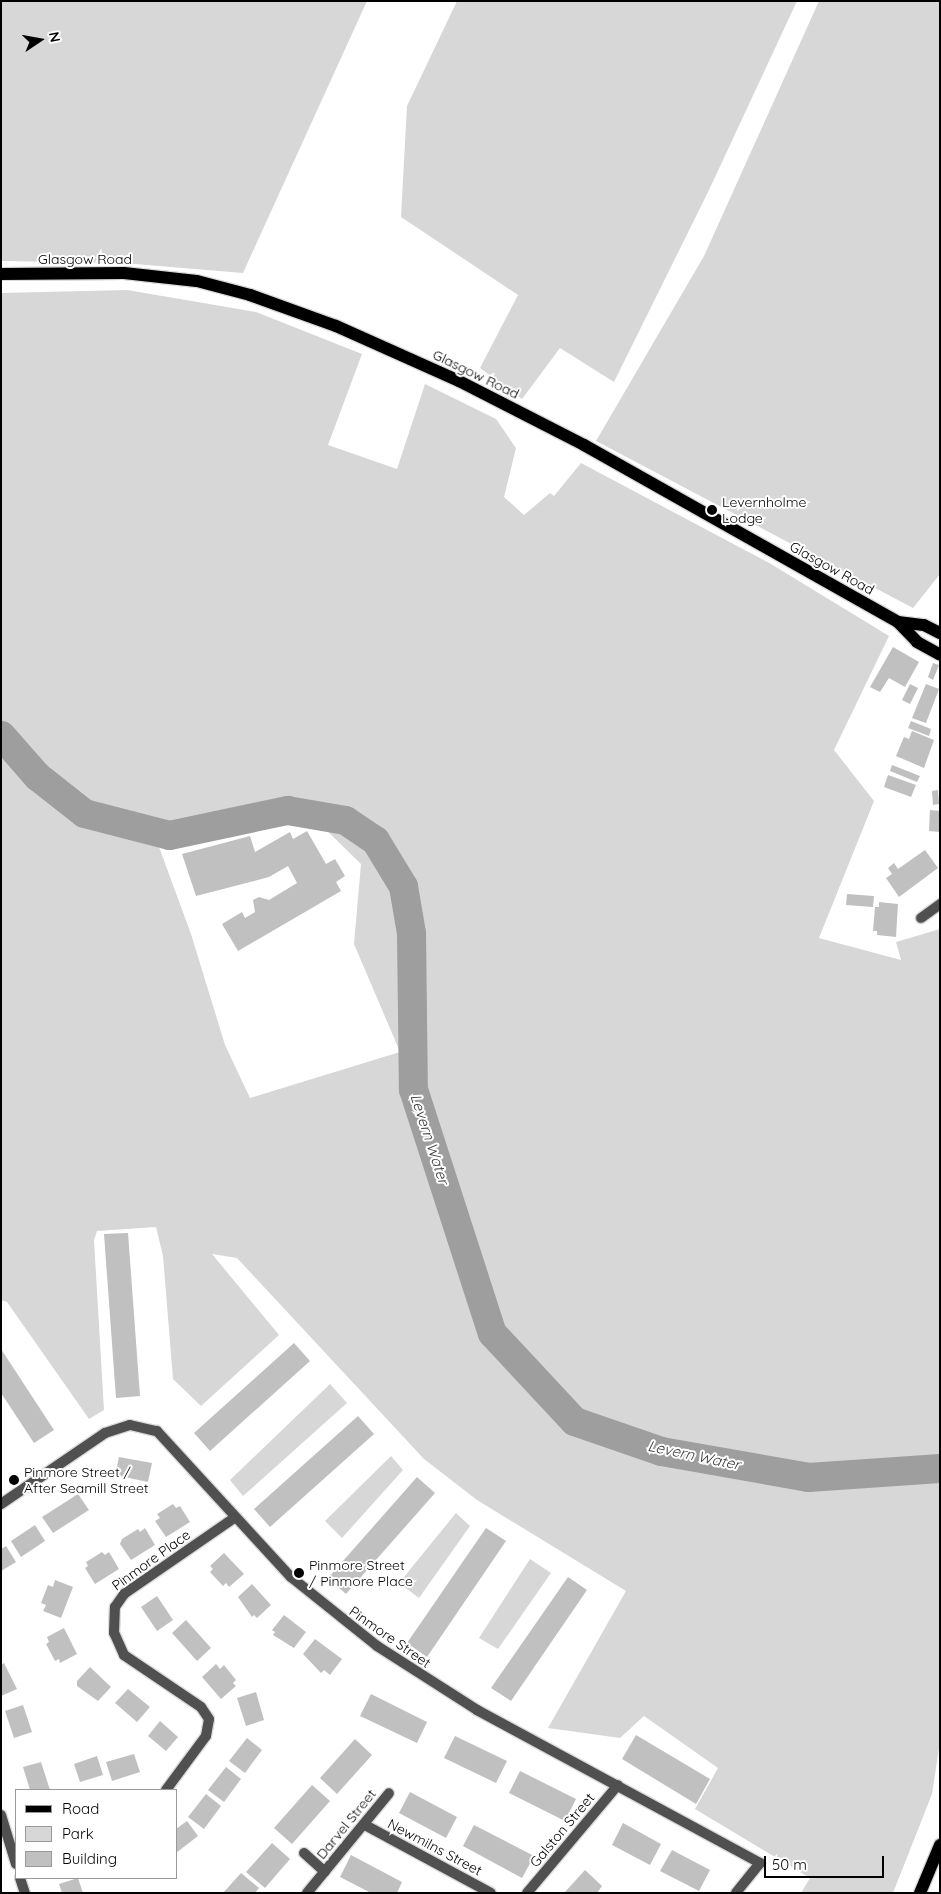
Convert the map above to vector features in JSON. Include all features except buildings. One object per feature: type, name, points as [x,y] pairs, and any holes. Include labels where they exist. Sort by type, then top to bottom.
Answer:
[{"type":"main road","name":"Glasgow Road","points":[[1,274],[124,273],[197,281],[250,295],[336,326],[459,381],[584,445],[898,622],[917,642],[940,655]]},
{"type":"main road","name":"Glasgow Road","points":[[898,622],[924,625],[940,633]]},
{"type":"main road","points":[[920,1893],[940,1845]]},
{"type":"street","points":[[921,918],[940,904]]},
{"type":"street","name":"Pinmore Street","points":[[1,1504],[105,1433],[140,1425],[157,1431],[169,1440],[234,1518],[291,1577],[377,1646],[477,1710],[760,1863],[736,1893]]},
{"type":"street","name":"Pinmore Place","points":[[167,1789],[206,1736],[209,1719],[201,1707],[124,1655],[114,1633],[115,1607],[124,1594],[234,1518]]},
{"type":"street","name":"Galston Street","points":[[527,1893],[618,1785]]},
{"type":"street","name":"Darvel Street","points":[[307,1893],[365,1825],[389,1793]]},
{"type":"street","points":[[1,1815],[13,1840],[15,1856]]},
{"type":"street","name":"Newmilns Street","points":[[365,1825],[491,1893]]},
{"type":"street","name":"Darvel Street","points":[[304,1853],[325,1872]]},
{"type":"street","points":[[20,1879],[24,1893]]},
{"type":"green space","points":[[1,1],[367,1],[243,273],[123,263],[1,261]]},
{"type":"green space","points":[[457,1],[797,1],[709,190],[614,382],[560,348],[522,399],[480,368],[518,295],[401,217],[407,106]]},
{"type":"green space","points":[[819,1],[940,1],[940,574],[913,608],[596,441],[704,256]]},
{"type":"green space","points":[[127,290],[256,312],[362,354],[328,445],[397,469],[425,384],[496,419],[516,448],[504,497],[524,515],[550,493],[554,496],[581,463],[771,564],[889,636],[834,750],[874,801],[819,938],[901,960],[896,942],[940,929],[940,1742],[932,1794],[893,1893],[801,1893],[810,1878],[695,1809],[718,1768],[644,1716],[620,1738],[548,1728],[626,1591],[477,1500],[424,1459],[237,1258],[212,1254],[279,1335],[201,1406],[173,1379],[163,1256],[156,1227],[97,1231],[94,1240],[104,1410],[89,1419],[7,1302],[1,1300],[1,293]],"holes":[[[316,820],[361,864],[354,944],[400,1052],[250,1098],[225,1045],[191,934],[159,847]]]},
{"type":"green space","points":[[330,1384],[347,1403],[243,1496],[230,1480]]},
{"type":"green space","points":[[391,1456],[403,1470],[342,1538],[325,1521]]},
{"type":"green space","points":[[456,1513],[470,1526],[419,1598],[399,1583]]},
{"type":"green space","points":[[530,1559],[551,1573],[498,1649],[479,1638]]},
{"type":"waterway","name":"Levern Water","points":[[1,735],[37,776],[84,813],[169,835],[287,810],[345,820],[375,840],[403,886],[411,933],[413,1089],[492,1333],[574,1421],[661,1451],[808,1477],[940,1468]]},
{"type":"place","name":"Levernholme Lodge","points":[[712,510]]},
{"type":"place","name":"Pinmore Street / After Seamill Street","points":[[14,1480]]},
{"type":"place","name":"Pinmore Street / Pinmore Place","points":[[299,1573]]}]
